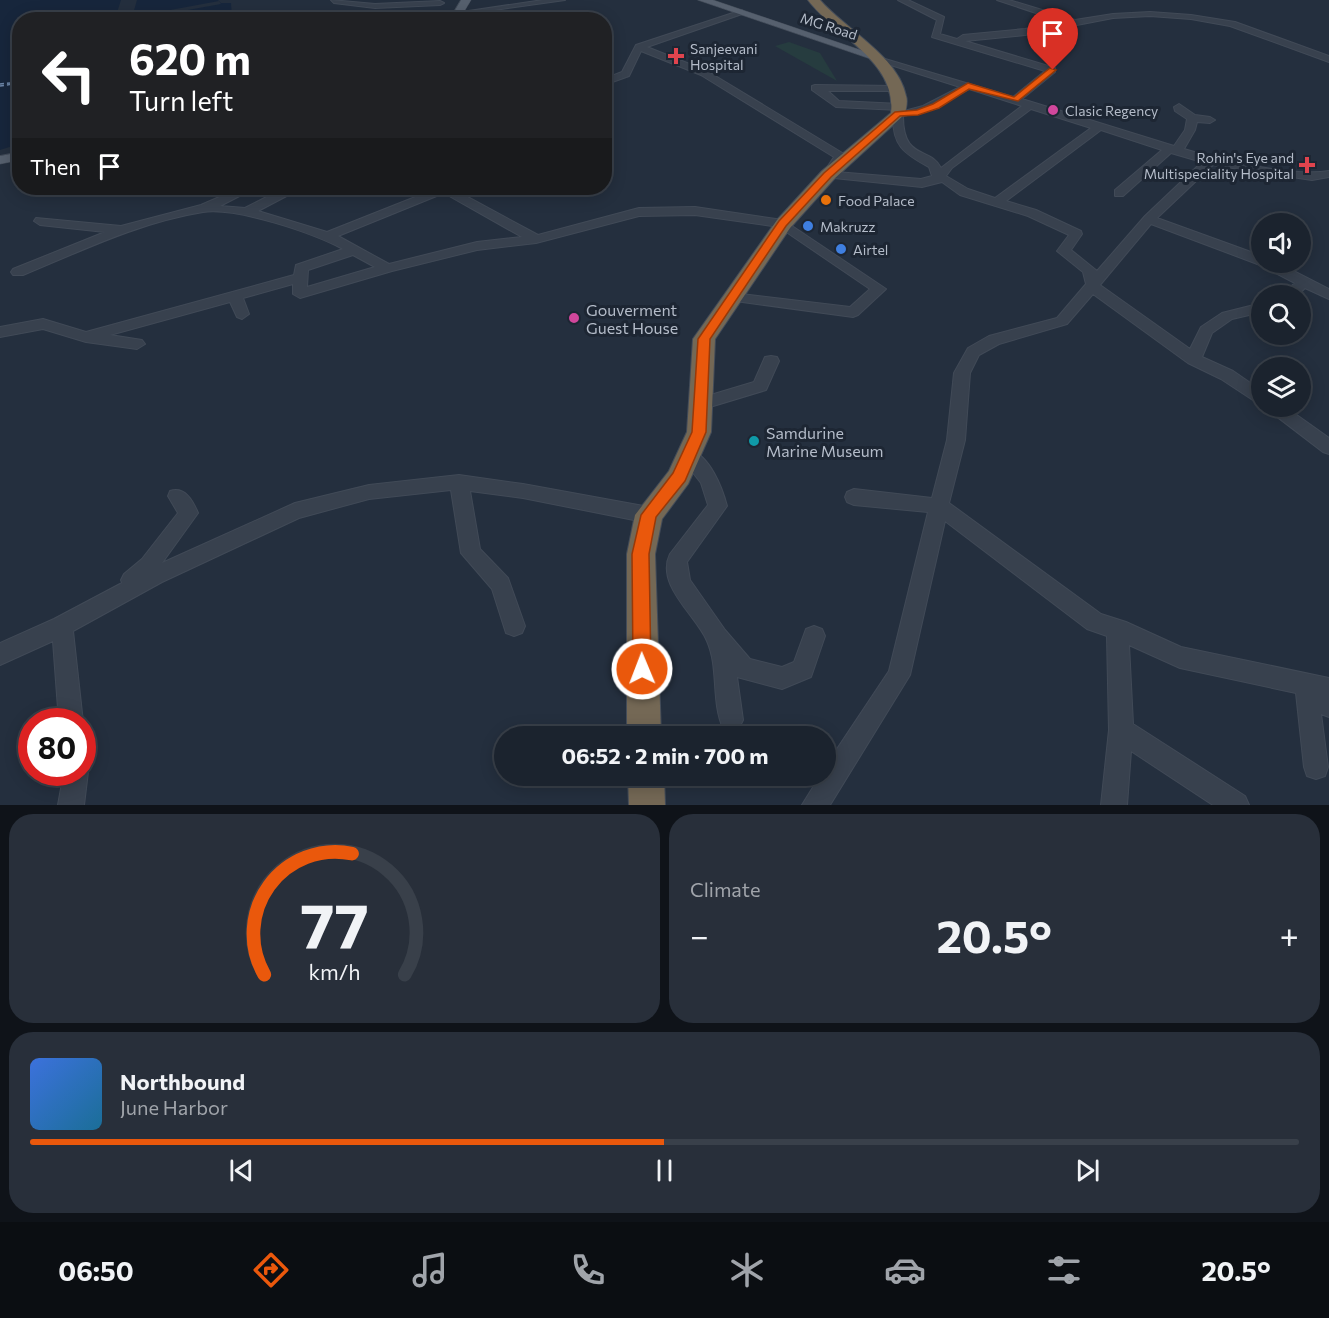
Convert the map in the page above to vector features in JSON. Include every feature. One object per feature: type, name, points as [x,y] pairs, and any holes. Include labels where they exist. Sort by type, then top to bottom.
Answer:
[{"type":"highway","points":[[644,726],[640,554],[649,515],[679,477],[699,432],[704,339],[783,224],[898,103],[878,58],[845,32],[814,0]]},
{"type":"highway","points":[[646,786],[646,805]]},
{"type":"main road","name":"MG Road","points":[[703,0],[878,58]]},
{"type":"street","points":[[335,0],[359,3],[440,2],[439,10],[416,12]]},
{"type":"street","points":[[335,0],[340,10]]},
{"type":"street","points":[[482,12],[561,0]]},
{"type":"street","points":[[907,0],[941,19],[935,35],[1053,70],[1015,100]]},
{"type":"street","points":[[1001,0],[1075,23]]},
{"type":"street","points":[[612,79],[626,74],[639,47],[739,12]]},
{"type":"street","points":[[959,42],[963,38],[1025,32],[1113,16],[1205,15],[1329,59]]},
{"type":"street","points":[[639,47],[704,74],[840,156],[828,175],[922,183],[938,177],[948,166],[1029,105]]},
{"type":"street","points":[[878,58],[1210,161],[1312,177],[1329,174]]},
{"type":"street","points":[[898,103],[836,105],[828,95],[815,88],[898,103],[918,113],[936,106],[968,86]]},
{"type":"street","points":[[898,103],[897,132],[907,150],[934,165],[938,177]]},
{"type":"street","points":[[1179,107],[1180,111],[1192,118],[1210,120]]},
{"type":"street","points":[[1119,193],[1174,149],[1190,130],[1192,118]]},
{"type":"street","points":[[996,203],[1100,126]]},
{"type":"street","points":[[815,805],[899,675],[956,440],[962,373],[973,352],[994,340],[1062,321],[1149,219],[1210,161]]},
{"type":"street","points":[[938,177],[964,192],[1032,213],[1076,234],[1064,251],[1090,270],[1093,287],[1193,359],[1227,375],[1251,392]]},
{"type":"street","points":[[18,272],[129,227],[205,208],[234,195]]},
{"type":"street","points":[[247,212],[279,195]]},
{"type":"street","points":[[328,236],[431,195]]},
{"type":"street","points":[[457,195],[536,238]]},
{"type":"street","points":[[205,208],[247,212],[328,236],[387,268]]},
{"type":"street","points":[[354,250],[301,268],[300,294],[387,268],[477,246],[536,238],[639,212],[695,211],[783,224],[879,289],[853,312],[733,297]]},
{"type":"street","points":[[1149,219],[1251,257]]},
{"type":"street","points":[[40,221],[95,229],[129,227]]},
{"type":"street","points":[[1286,273],[1329,295]]},
{"type":"street","points":[[86,337],[300,278]]},
{"type":"street","points":[[1301,285],[1305,282]]},
{"type":"street","points":[[235,295],[242,314]]},
{"type":"street","points":[[1193,359],[1206,330],[1227,316],[1251,310]]},
{"type":"street","points":[[0,332],[43,324],[86,337],[137,344]]},
{"type":"street","points":[[700,404],[760,386],[771,361]]},
{"type":"street","points":[[1287,417],[1329,447]]},
{"type":"street","points":[[689,456],[702,469],[714,487],[718,506],[708,524],[690,541],[677,560],[680,583],[717,637],[742,668],[782,678],[802,669],[814,636]]},
{"type":"street","points":[[0,654],[62,626],[154,576],[295,511],[369,492],[459,482],[523,491],[649,515]]},
{"type":"street","points":[[459,482],[471,553],[501,584],[514,626]]},
{"type":"street","points":[[92,610],[149,566],[189,513],[177,496]]},
{"type":"street","points":[[854,497],[939,506],[1095,622],[1118,629],[1180,657],[1318,694],[1316,766]]},
{"type":"street","points":[[62,626],[70,708]]},
{"type":"street","points":[[1114,805],[1121,730],[1118,629]]},
{"type":"street","points":[[717,637],[726,675],[731,720]]},
{"type":"street","points":[[1121,730],[1236,805]]},
{"type":"street","points":[[71,805],[74,786]]},
{"type":"green space","points":[[789,42],[820,53],[837,81],[775,46]]},
{"type":"water","points":[[0,0],[218,0],[221,3],[231,3],[232,12],[12,12],[12,146],[0,150]]},
{"type":"pier","points":[[121,0],[137,0],[134,12],[117,12]]},
{"type":"pier","points":[[219,1],[221,4],[177,12],[160,12]]},
{"type":"ferry route","points":[[0,84],[10,83]]},
{"type":"ferry route","points":[[0,86],[12,84]]},
{"type":"place","name":"Sanjeevani Hospital","points":[[676,56]]},
{"type":"place","name":"Clasic Regency","points":[[1053,110]]},
{"type":"place","name":"Rohin's Eye and Multispeciality Hospital","points":[[1307,165]]},
{"type":"place","name":"Food Palace","points":[[826,200]]},
{"type":"place","name":"Makruzz","points":[[808,226]]},
{"type":"place","name":"Airtel","points":[[841,249]]},
{"type":"place","name":"Gouverment Guest House","points":[[574,318]]},
{"type":"place","name":"Samdurine Marine Museum","points":[[754,441]]},
{"type":"route","points":[[642,669],[640,554],[649,515],[679,477],[699,432],[704,339],[758,259],[783,224],[828,175],[898,114],[918,113],[936,106],[968,86],[1015,100],[1053,70]]}]
